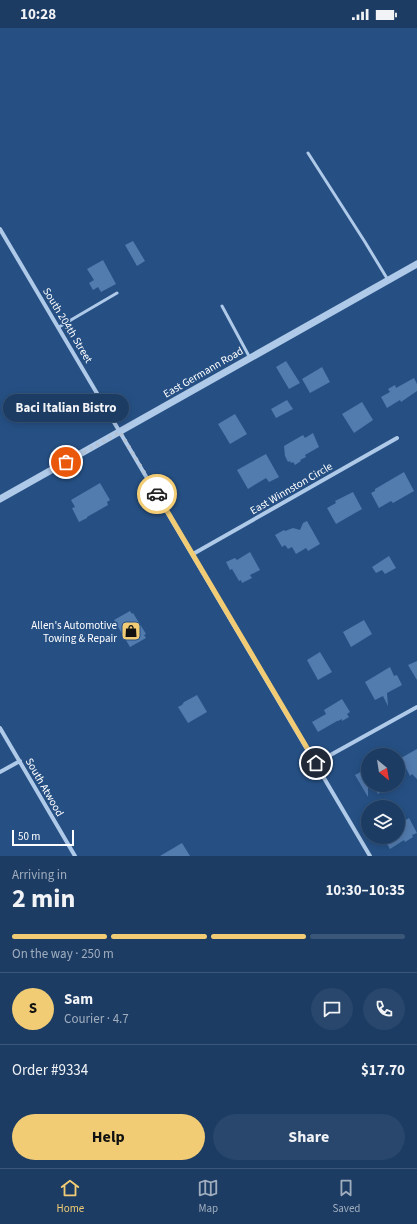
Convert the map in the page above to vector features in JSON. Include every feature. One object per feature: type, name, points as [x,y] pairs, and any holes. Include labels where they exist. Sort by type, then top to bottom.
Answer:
[{"type":"street","name":"South 204th Street","points":[[0,228],[370,856]]},
{"type":"street","name":"East Germann Road","points":[[0,499],[417,264]]},
{"type":"street","name":"East Winnston Circle","points":[[193,554],[397,438]]},
{"type":"street","points":[[316,763],[417,707]]},
{"type":"street","name":"South Atwood","points":[[0,728],[75,856]]},
{"type":"street","points":[[0,772],[20,761]]},
{"type":"lane","points":[[308,153],[388,280]]},
{"type":"lane","points":[[58,327],[117,293]]},
{"type":"lane","points":[[222,306],[250,358]]},
{"type":"building","points":[[133,241],[145,261],[137,266],[125,245]]},
{"type":"building","points":[[103,260],[116,284],[101,292],[98,287],[93,290],[89,283],[94,280],[87,269]]},
{"type":"building","points":[[286,361],[300,383],[289,389],[276,367]]},
{"type":"building","points":[[322,367],[330,382],[310,393],[302,379]]},
{"type":"building","points":[[414,378],[417,384],[417,391],[401,402],[400,400],[387,408],[381,397],[390,392],[388,389],[395,385],[396,388]]},
{"type":"building","points":[[55,397],[62,408],[49,416],[42,405]]},
{"type":"building","points":[[287,400],[293,409],[276,418],[271,409]]},
{"type":"building","points":[[362,402],[373,420],[354,433],[342,414]]},
{"type":"building","points":[[235,414],[247,434],[230,444],[218,424]]},
{"type":"building","points":[[313,433],[319,447],[305,455],[306,457],[295,465],[293,462],[288,462],[285,456],[284,446],[303,435],[305,438]]},
{"type":"building","points":[[266,454],[279,477],[269,482],[266,478],[248,489],[237,470]]},
{"type":"building","points":[[404,472],[414,491],[393,503],[391,501],[379,508],[371,493],[375,491],[375,489]]},
{"type":"building","points":[[100,483],[110,500],[107,502],[108,505],[79,522],[72,508],[75,507],[71,500]]},
{"type":"building","points":[[353,492],[362,509],[336,524],[327,508],[336,503],[335,501]]},
{"type":"building","points":[[307,521],[320,544],[308,551],[306,548],[296,554],[292,547],[288,549],[285,545],[282,547],[275,535],[284,530],[293,528],[300,530],[303,523]]},
{"type":"building","points":[[250,552],[260,570],[250,575],[252,578],[242,583],[241,580],[239,581],[232,569],[230,570],[226,562],[235,558],[237,560]]},
{"type":"building","points":[[389,556],[396,568],[385,574],[382,570],[376,573],[372,567]]},
{"type":"building","name":"Allen's Automotive Towing & Repair","points":[[130,611],[132,614],[133,613],[146,634],[144,635],[146,638],[130,647],[114,620]]},
{"type":"building","points":[[364,620],[372,634],[351,647],[343,632]]},
{"type":"building","points":[[320,652],[332,672],[318,680],[307,660]]},
{"type":"building","points":[[417,661],[417,680],[408,665]]},
{"type":"building","points":[[390,667],[394,676],[397,675],[402,685],[387,693],[388,706],[383,696],[375,700],[365,682]]},
{"type":"building","points":[[197,695],[207,712],[188,723],[178,707]]},
{"type":"building","points":[[342,699],[350,712],[347,714],[349,717],[342,721],[342,719],[337,721],[318,732],[312,722],[326,714],[324,710]]},
{"type":"building","points":[[417,749],[417,779],[412,774],[410,776],[405,766],[405,756]]},
{"type":"building","points":[[361,772],[361,785],[355,775]]},
{"type":"building","points":[[409,818],[417,833],[412,835],[413,837],[405,842],[405,821]]},
{"type":"building","points":[[182,843],[190,856],[160,856]]},
{"type":"building","points":[[387,844],[398,844],[390,849]]},
{"type":"way so far","points":[[66,462],[120,432],[157,494]]},
{"type":"place","name":"Baci Italian Bistro","points":[[66,462]]},
{"type":"place","name":"Allen's Automotive Towing & Repair","points":[[131,631]]},
{"type":"route","points":[[157,494],[316,763]]}]
